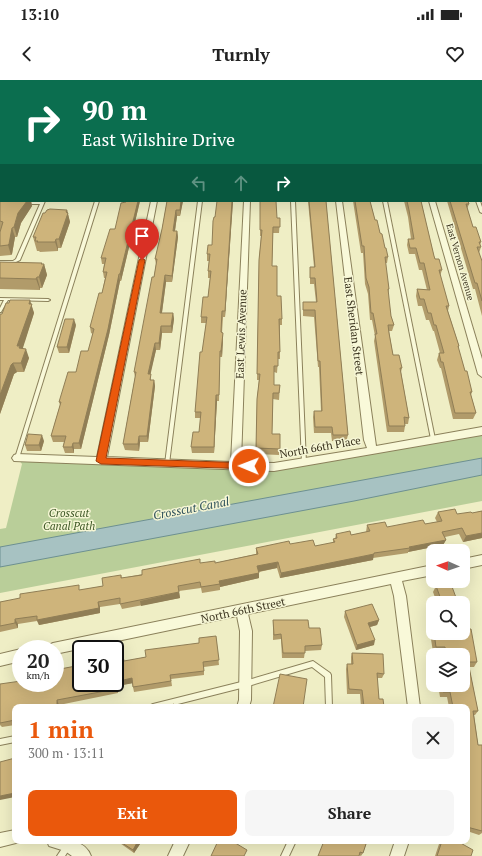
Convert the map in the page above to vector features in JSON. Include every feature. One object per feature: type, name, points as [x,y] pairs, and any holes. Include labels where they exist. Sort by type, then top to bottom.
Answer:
[{"type":"street","points":[[101,461],[154,202]]},
{"type":"street","name":"East Lewis Avenue","points":[[236,466],[247,202]]},
{"type":"street","name":"East Sheridan Street","points":[[339,202],[369,440],[372,450]]},
{"type":"street","name":"East Vernon Avenue","points":[[432,202],[482,374]]},
{"type":"street","name":"North 66th Place","points":[[17,458],[274,467],[482,431]]},
{"type":"street","points":[[470,563],[482,560]]},
{"type":"street","name":"North 66th Street","points":[[64,647],[426,571]]},
{"type":"street","points":[[395,578],[400,596],[414,704]]},
{"type":"street","points":[[242,610],[246,631],[246,684],[244,704]]},
{"type":"street","points":[[0,660],[12,657]]},
{"type":"street","points":[[0,840],[12,838]]},
{"type":"street","points":[[175,856],[181,844]]},
{"type":"street","points":[[397,856],[401,844]]},
{"type":"street","points":[[67,847],[84,856]]},
{"type":"lane","points":[[0,262],[14,262],[18,260],[43,202],[20,204]]},
{"type":"lane","points":[[17,458],[97,202]]},
{"type":"lane","points":[[167,464],[200,202]]},
{"type":"lane","points":[[293,202],[304,463]]},
{"type":"lane","points":[[385,202],[433,439]]},
{"type":"lane","points":[[478,202],[482,212]]},
{"type":"lane","points":[[0,299],[48,300]]},
{"type":"lane","points":[[0,311],[7,299]]},
{"type":"lane","points":[[165,704],[246,684],[313,664],[328,675],[329,704]]},
{"type":"lane","points":[[0,742],[12,740]]},
{"type":"lane","points":[[285,856],[291,844]]},
{"type":"green space","name":"Crosscut Canal Path","points":[[482,431],[482,501],[0,593],[0,529],[6,528],[22,464],[17,458],[274,467]]},
{"type":"water","points":[[482,458],[482,475],[354,501],[0,567],[0,547]]},
{"type":"building","points":[[0,202],[26,202],[18,213],[14,227],[12,228],[8,245],[0,246],[0,232],[3,222],[0,221]]},
{"type":"building","points":[[138,202],[79,443],[73,443],[72,447],[63,447],[66,436],[51,436],[61,402],[59,402],[68,372],[76,372],[81,351],[88,351],[94,329],[90,327],[99,293],[102,293],[107,272],[103,272],[106,258],[101,258],[110,229],[115,229],[121,203]]},
{"type":"building","points":[[167,202],[181,202],[180,210],[176,210],[173,231],[177,231],[172,276],[165,275],[160,313],[173,313],[171,326],[161,326],[159,343],[155,343],[148,374],[151,374],[150,380],[154,380],[147,436],[139,436],[138,444],[123,444],[136,372],[134,372],[152,277],[154,277],[157,259],[155,259]]},
{"type":"building","points":[[217,202],[232,202],[225,311],[222,311],[221,332],[223,333],[220,351],[219,395],[216,395],[214,447],[191,447],[193,432],[199,432],[201,412],[195,412],[200,352],[202,352],[207,317],[201,317],[203,297],[208,297],[211,271],[208,271],[210,254],[207,254],[208,245],[212,245],[213,221]]},
{"type":"building","points":[[260,202],[276,202],[277,218],[280,218],[280,227],[273,227],[272,266],[277,266],[277,296],[281,296],[282,319],[279,319],[280,352],[278,352],[278,366],[274,366],[274,385],[280,385],[279,393],[273,393],[272,434],[280,434],[280,449],[256,448],[257,399],[260,374],[257,374],[259,260],[262,230],[260,230]]},
{"type":"building","points":[[309,202],[326,202],[348,435],[333,435],[332,427],[315,427],[314,411],[322,411],[320,361],[318,361],[315,310],[303,310],[303,302],[317,302],[315,278],[310,278],[310,267],[315,267]]},
{"type":"building","points":[[355,202],[370,202],[375,220],[377,220],[380,233],[382,234],[388,257],[385,257],[391,316],[394,325],[388,325],[393,355],[399,355],[402,368],[400,368],[409,418],[404,417],[405,426],[389,426],[375,334],[377,334],[373,313],[371,313],[369,287],[366,278],[364,246],[362,246]]},
{"type":"building","points":[[407,202],[421,202],[434,256],[435,259],[439,259],[442,270],[439,270],[449,306],[446,306],[459,346],[465,371],[467,371],[472,392],[470,392],[476,413],[455,413],[443,362],[441,362],[439,353],[444,353],[436,325],[434,325],[431,313],[428,313],[424,299],[420,299],[417,289],[430,290],[424,263],[420,263],[416,248],[410,248],[408,239],[414,239]]},
{"type":"building","points":[[450,202],[468,202],[469,204],[466,204],[473,227],[476,227],[481,242],[479,242],[481,247],[477,247],[482,261],[482,301],[477,283],[475,283]]},
{"type":"building","points":[[50,209],[67,210],[66,212],[68,213],[59,239],[56,239],[55,242],[37,242],[38,241],[35,241],[36,237],[33,237],[43,213]]},
{"type":"building","points":[[0,262],[44,264],[39,277],[36,279],[0,278]]},
{"type":"building","points":[[10,300],[30,300],[29,304],[32,304],[17,346],[20,346],[19,348],[26,349],[21,363],[13,363],[11,365],[0,395],[0,314],[2,314],[6,303],[9,303]]},
{"type":"building","points":[[65,319],[74,319],[67,347],[57,347]]},
{"type":"building","points":[[28,434],[42,435],[39,445],[25,445]]},
{"type":"building","points":[[455,509],[457,514],[482,511],[482,533],[466,536],[462,528],[442,532],[446,540],[409,547],[410,548],[374,553],[281,573],[278,562],[257,566],[259,573],[219,581],[220,584],[201,587],[200,582],[178,586],[179,592],[120,604],[120,598],[98,602],[99,608],[37,620],[37,616],[15,619],[15,623],[0,626],[0,602],[20,598],[20,594],[79,585],[79,590],[103,586],[102,578],[121,575],[121,578],[142,575],[142,570],[200,559],[200,563],[215,561],[215,563],[258,554],[256,548],[289,541],[290,544],[313,540],[315,546],[335,542],[333,539],[337,538],[336,534],[350,531],[351,535],[370,531],[367,525],[385,522],[387,527],[423,520],[425,524],[442,521],[438,512]]},
{"type":"building","points":[[437,588],[452,588],[455,596],[440,596]]},
{"type":"building","points":[[372,604],[379,620],[368,623],[375,640],[357,645],[345,611]]},
{"type":"building","points":[[273,620],[308,620],[309,628],[320,628],[322,645],[305,646],[305,653],[283,653],[281,634],[274,635]]},
{"type":"building","points":[[471,629],[477,662],[470,662],[470,648],[436,647],[435,640],[470,640]]},
{"type":"building","points":[[216,636],[219,660],[203,662],[204,671],[170,675],[171,681],[133,687],[132,678],[124,680],[124,661],[146,657],[145,650],[199,643],[199,638]]},
{"type":"building","points":[[352,653],[383,654],[384,674],[377,673],[379,699],[383,699],[384,704],[364,704],[362,690],[349,689],[347,664],[353,664]]},
{"type":"building","points":[[72,667],[72,692],[100,692],[57,700],[57,704],[12,704],[12,721],[0,723],[0,684],[12,682],[12,692],[64,692],[64,668]]},
{"type":"building","points":[[470,672],[478,711],[473,711],[478,745],[482,745],[482,831],[470,828],[470,704],[452,704],[450,692],[470,692]]},
{"type":"building","points":[[280,674],[307,679],[303,704],[274,704]]},
{"type":"building","points":[[12,759],[12,794],[0,796],[0,762]]},
{"type":"building","points":[[124,844],[136,844],[133,850]]},
{"type":"building","points":[[217,844],[237,844],[247,850],[244,856],[211,856]]},
{"type":"building","points":[[323,844],[366,844],[363,853],[360,852],[359,856],[318,856]]},
{"type":"building","points":[[441,844],[462,844],[473,850],[471,856],[437,856]]},
{"type":"route","points":[[142,260],[101,461],[249,466]]},
{"type":"water label","name":"Crosscut Canal","points":[[191,508]]}]
